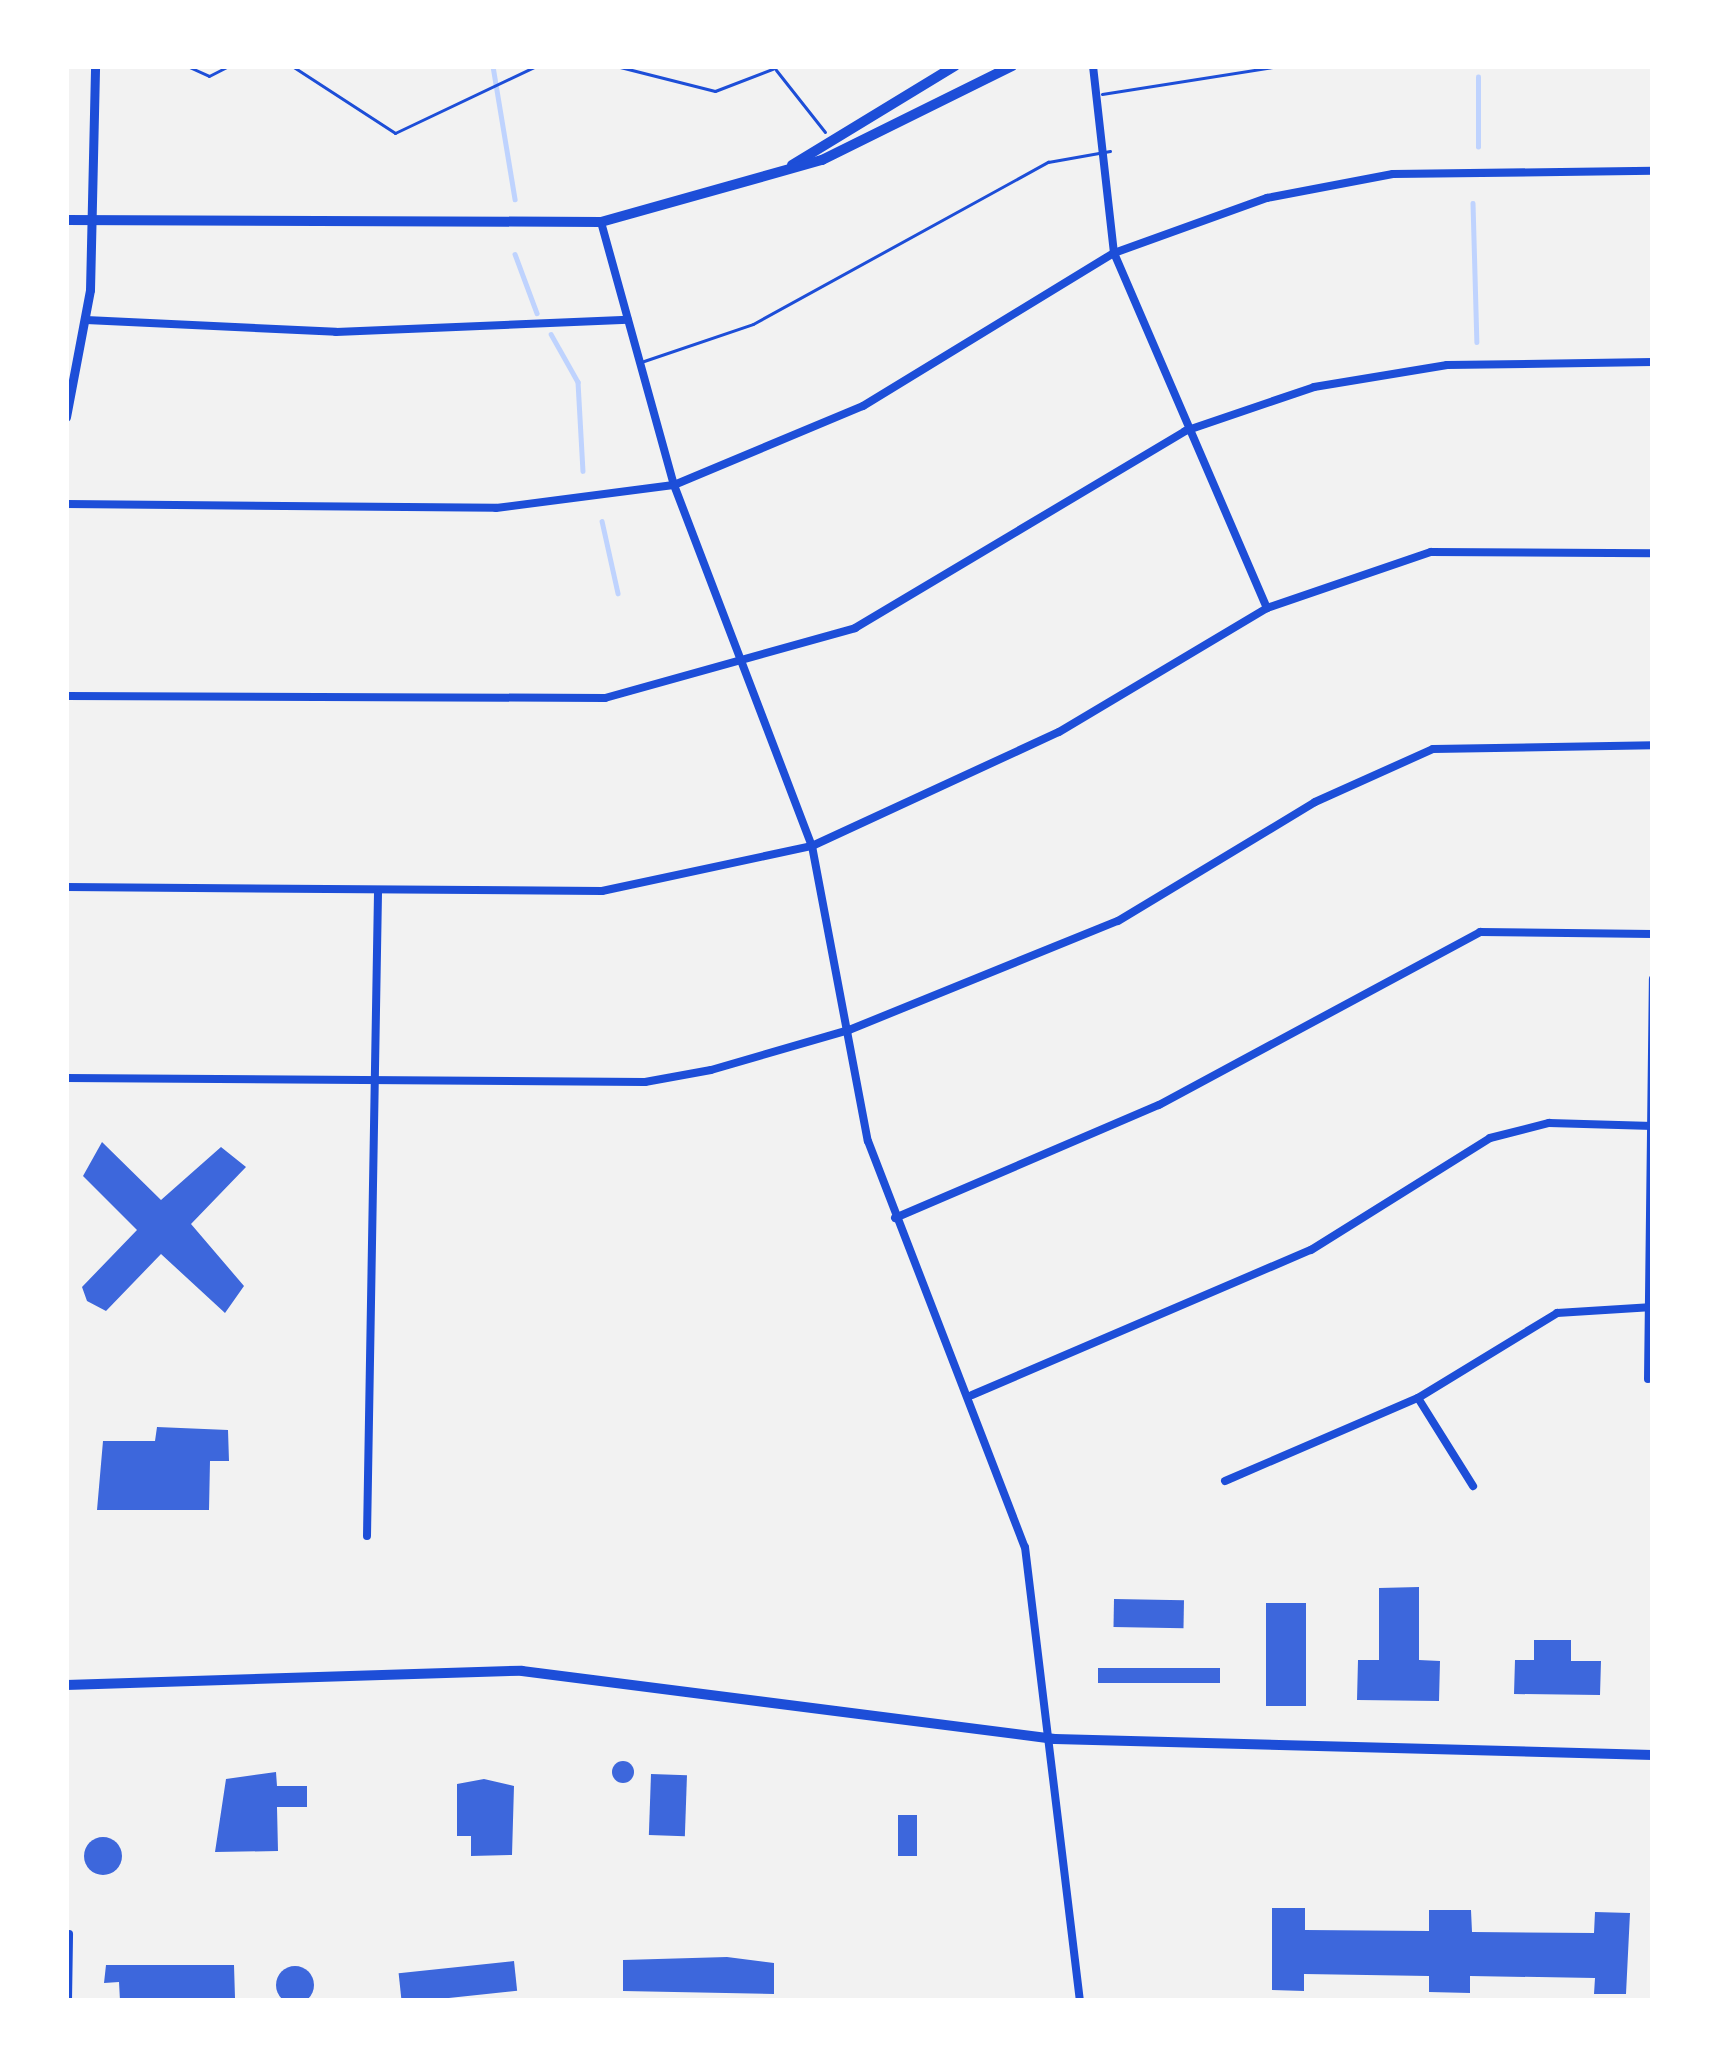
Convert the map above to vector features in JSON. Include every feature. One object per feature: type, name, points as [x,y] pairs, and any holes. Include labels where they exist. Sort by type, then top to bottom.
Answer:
[{"type":"main road","points":[[66,220],[601,222],[789,167],[1012,66]]},
{"type":"main road","points":[[789,167],[952,67]]},
{"type":"main road","points":[[66,1685],[522,1671],[1055,1739],[1653,1755]]},
{"type":"street","points":[[66,417],[86,320],[94,220],[95,66]]},
{"type":"street","points":[[1093,66],[1110,151],[1114,253],[1185,431],[1267,608]]},
{"type":"street","points":[[952,67],[965,90]]},
{"type":"street","points":[[66,504],[496,508],[674,485],[862,406],[1114,253],[1267,198],[1393,174],[1653,171]]},
{"type":"street","points":[[601,222],[674,485],[812,846],[849,1030],[895,1218],[972,1395],[1025,1546],[1055,1739],[1081,2001]]},
{"type":"street","points":[[86,320],[336,332],[628,320]]},
{"type":"street","points":[[66,696],[563,701],[743,662],[855,628],[1185,431],[1396,371],[1653,362]]},
{"type":"street","points":[[66,886],[378,893],[602,891],[812,846],[1059,733],[1267,608],[1431,552],[1653,553]]},
{"type":"street","points":[[66,1078],[376,1084],[645,1082],[849,1030],[1118,921],[1315,802],[1433,749],[1653,745]]},
{"type":"street","points":[[367,1536],[378,893]]},
{"type":"street","points":[[895,1218],[1159,1105],[1480,932],[1653,934]]},
{"type":"street","points":[[1648,1378],[1653,979]]},
{"type":"street","points":[[972,1395],[1311,1250],[1490,1138],[1550,1123],[1651,1126]]},
{"type":"street","points":[[1225,1480],[1418,1398],[1557,1313],[1650,1307]]},
{"type":"street","points":[[1418,1398],[1473,1486]]},
{"type":"street","points":[[68,2001],[69,1934]]},
{"type":"lane","points":[[1102,94],[1279,66]]},
{"type":"lane","points":[[640,362],[753,324],[1048,162],[1110,151]]},
{"type":"path","points":[[187,66],[209,76],[229,66]]},
{"type":"path","points":[[292,66],[395,133],[536,66]]},
{"type":"path","points":[[616,66],[715,91],[778,67],[822,126]]},
{"type":"building","points":[[102,1142],[161,1200],[221,1147],[246,1167],[191,1224],[244,1286],[225,1313],[161,1254],[106,1311],[87,1301],[82,1287],[137,1230],[83,1176]]},
{"type":"building","points":[[157,1427],[228,1430],[229,1461],[210,1461],[209,1510],[97,1510],[103,1441],[155,1441]]},
{"type":"building","points":[[1419,1587],[1419,1660],[1440,1661],[1439,1701],[1357,1700],[1358,1660],[1379,1660],[1379,1588]]},
{"type":"building","points":[[1114,1599],[1184,1600],[1184,1628],[1114,1627]]},
{"type":"building","points":[[1266,1603],[1306,1603],[1306,1706],[1266,1706]]},
{"type":"building","points":[[1534,1640],[1571,1640],[1571,1661],[1601,1661],[1600,1695],[1514,1694],[1515,1660],[1534,1660]]},
{"type":"building","points":[[1098,1668],[1220,1668],[1220,1683],[1098,1683]]},
{"type":"building","points":[[623,1761],[634,1772],[623,1783],[612,1772]]},
{"type":"building","points":[[276,1772],[277,1786],[307,1786],[307,1807],[277,1807],[278,1851],[215,1852],[226,1779]]},
{"type":"building","points":[[651,1774],[687,1775],[685,1836],[649,1835]]},
{"type":"building","points":[[484,1779],[514,1786],[512,1855],[471,1856],[471,1836],[457,1836],[457,1784]]},
{"type":"building","points":[[898,1815],[917,1815],[917,1856],[898,1856]]},
{"type":"building","points":[[103,1837],[117,1842],[122,1856],[117,1870],[103,1875],[89,1870],[84,1856],[89,1842]]},
{"type":"building","points":[[1272,1908],[1305,1908],[1305,1930],[1429,1931],[1429,1910],[1471,1910],[1472,1932],[1594,1933],[1595,1912],[1630,1913],[1626,1994],[1594,1994],[1595,1978],[1470,1976],[1470,1993],[1429,1992],[1429,1976],[1304,1974],[1304,1991],[1272,1990]]},
{"type":"building","points":[[727,1957],[774,1963],[774,1994],[623,1991],[623,1960]]},
{"type":"building","points":[[514,1961],[517,1991],[402,2001],[399,1973]]},
{"type":"building","points":[[106,1965],[234,1965],[235,1998],[224,2000],[120,2001],[119,1982],[104,1983]]},
{"type":"building","points":[[295,1966],[308,1972],[314,1985],[308,1998],[295,2004],[282,1998],[276,1985],[282,1972]]},
{"type":"waterway","points":[[493,66],[515,199]]},
{"type":"waterway","points":[[1478,77],[1478,147]]},
{"type":"waterway","points":[[1473,203],[1477,342]]},
{"type":"waterway","points":[[515,254],[537,313]]},
{"type":"waterway","points":[[551,334],[578,382],[583,471]]},
{"type":"waterway","points":[[602,521],[618,593]]}]
